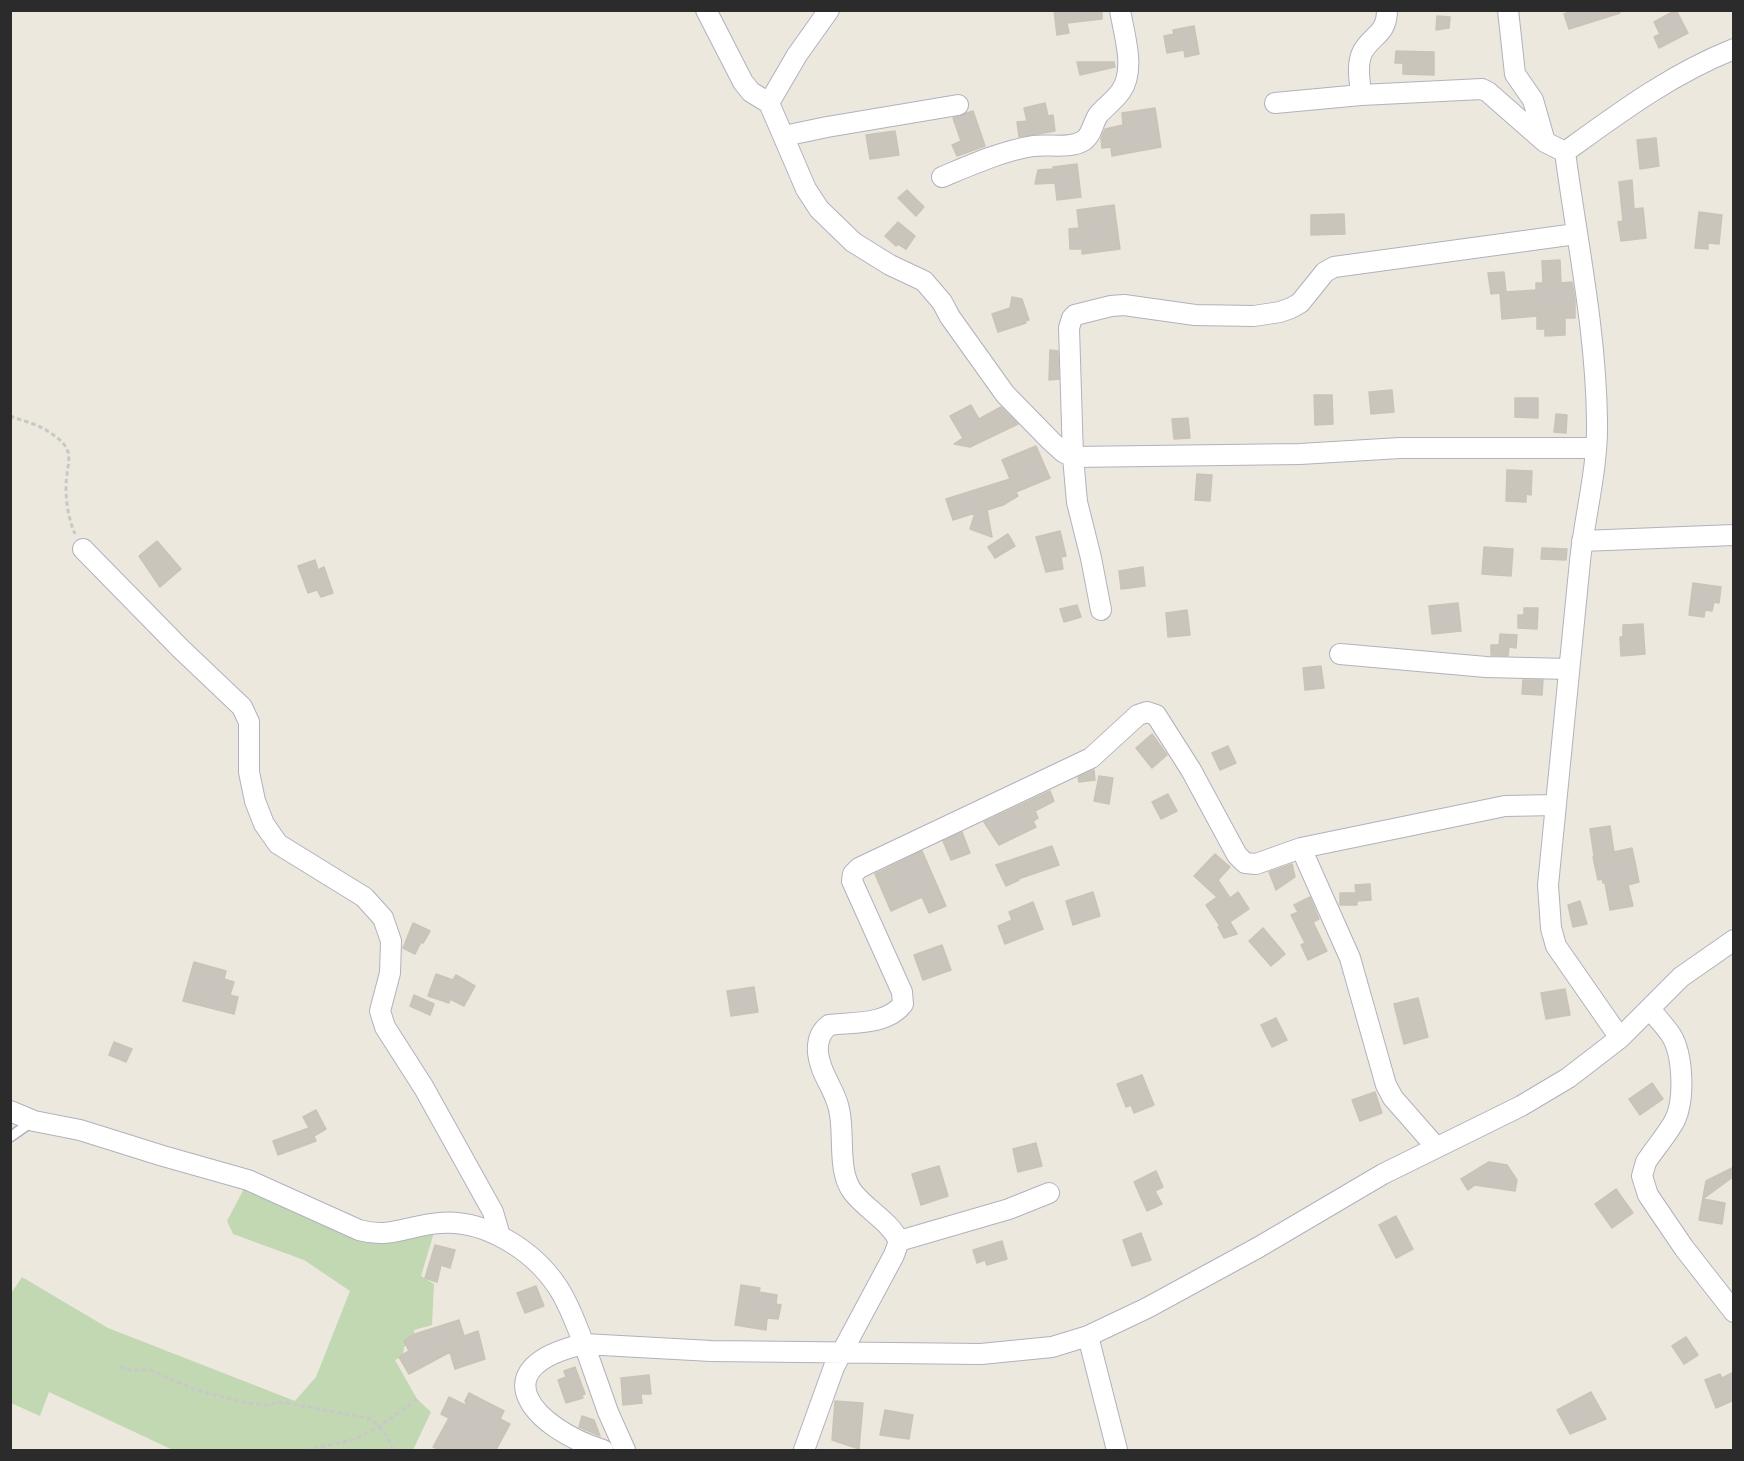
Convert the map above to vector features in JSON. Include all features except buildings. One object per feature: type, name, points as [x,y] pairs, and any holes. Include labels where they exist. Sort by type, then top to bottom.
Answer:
[{"type":"street","points":[[706,10],[743,82],[751,92],[769,104],[806,189],[819,209],[853,242],[890,265],[924,281],[942,302],[950,317],[1005,394],[1051,441],[1063,452],[1073,457],[1300,454],[1400,448],[1596,448]]},
{"type":"street","points":[[769,104],[797,55],[829,10]]},
{"type":"street","points":[[942,177],[981,161],[1032,146],[1071,144],[1087,139],[1098,115],[1121,92],[1126,83],[1129,65],[1120,10]]},
{"type":"street","points":[[1360,95],[1360,58],[1364,49],[1384,28],[1387,10]]},
{"type":"street","points":[[1508,10],[1515,74],[1533,100],[1545,142]]},
{"type":"street","points":[[1565,152],[1641,97],[1705,61],[1734,49]]},
{"type":"street","points":[[1275,103],[1360,95],[1482,89],[1545,142],[1565,152]]},
{"type":"street","points":[[784,136],[958,105]]},
{"type":"street","points":[[1565,152],[1594,351],[1597,422],[1596,448],[1582,541],[1548,885],[1550,918],[1556,946],[1620,1038]]},
{"type":"street","points":[[1101,610],[1077,502],[1073,457],[1069,328],[1075,315],[1124,305],[1195,315],[1254,316],[1280,312],[1291,309],[1299,303],[1325,272],[1334,267],[1576,234]]},
{"type":"street","points":[[1582,541],[1734,535]]},
{"type":"street","points":[[83,549],[181,649],[242,707],[249,722],[249,772],[255,801],[264,824],[278,844],[364,897],[383,918],[391,941],[390,974],[380,1011],[385,1027],[424,1088],[493,1212],[500,1236]]},
{"type":"street","points":[[1340,654],[1486,667],[1569,669]]},
{"type":"street","points":[[804,1450],[834,1368],[894,1255],[898,1241],[894,1232],[851,1190],[845,1173],[840,1110],[818,1055],[818,1041],[822,1031],[830,1025],[885,1018],[897,1012],[903,1004],[902,992],[852,881],[853,874],[859,868],[1091,758],[1138,715],[1147,712],[1156,715],[1191,770],[1237,855],[1245,863],[1256,864],[1301,848],[1505,806],[1556,805]]},
{"type":"street","points":[[1301,848],[1350,958],[1386,1085],[1393,1098],[1436,1147]]},
{"type":"street","points":[[603,1450],[579,1443],[549,1425],[534,1409],[525,1389],[526,1378],[531,1369],[542,1360],[568,1348],[584,1344],[711,1351],[991,1353],[1052,1347],[1088,1336],[1147,1308],[1259,1247],[1383,1174],[1531,1101],[1568,1078],[1620,1038],[1681,977],[1734,940]]},
{"type":"street","points":[[1650,1009],[1671,1034],[1675,1043],[1679,1054],[1681,1088],[1676,1118],[1643,1168],[1644,1184],[1648,1195],[1684,1248],[1734,1312]]},
{"type":"street","points":[[10,1111],[34,1121],[80,1130],[248,1180],[359,1230],[375,1234],[390,1234],[441,1223],[462,1224],[500,1236],[535,1261],[557,1286],[575,1320],[608,1412],[625,1450]]},
{"type":"street","points":[[898,1241],[1009,1209],[1049,1193]]},
{"type":"street","points":[[1088,1336],[1117,1450]]},
{"type":"lane","points":[[10,1137],[34,1121]]},
{"type":"path","points":[[10,416],[48,431],[66,445],[70,459],[66,488],[69,520],[83,549]]},
{"type":"path","points":[[120,1367],[130,1370],[150,1370],[196,1390],[246,1403],[268,1405],[278,1402],[374,1420],[393,1450]]},
{"type":"path","points":[[306,1450],[352,1440],[380,1427],[417,1399]]},
{"type":"green space","points":[[246,1185],[370,1241],[386,1243],[435,1229],[421,1276],[434,1284],[432,1325],[414,1330],[415,1339],[404,1347],[403,1356],[395,1360],[417,1399],[431,1412],[413,1450],[173,1450],[49,1392],[40,1416],[11,1403],[10,1295],[22,1277],[108,1328],[295,1401],[316,1377],[350,1291],[304,1260],[233,1234],[227,1221]]}]
